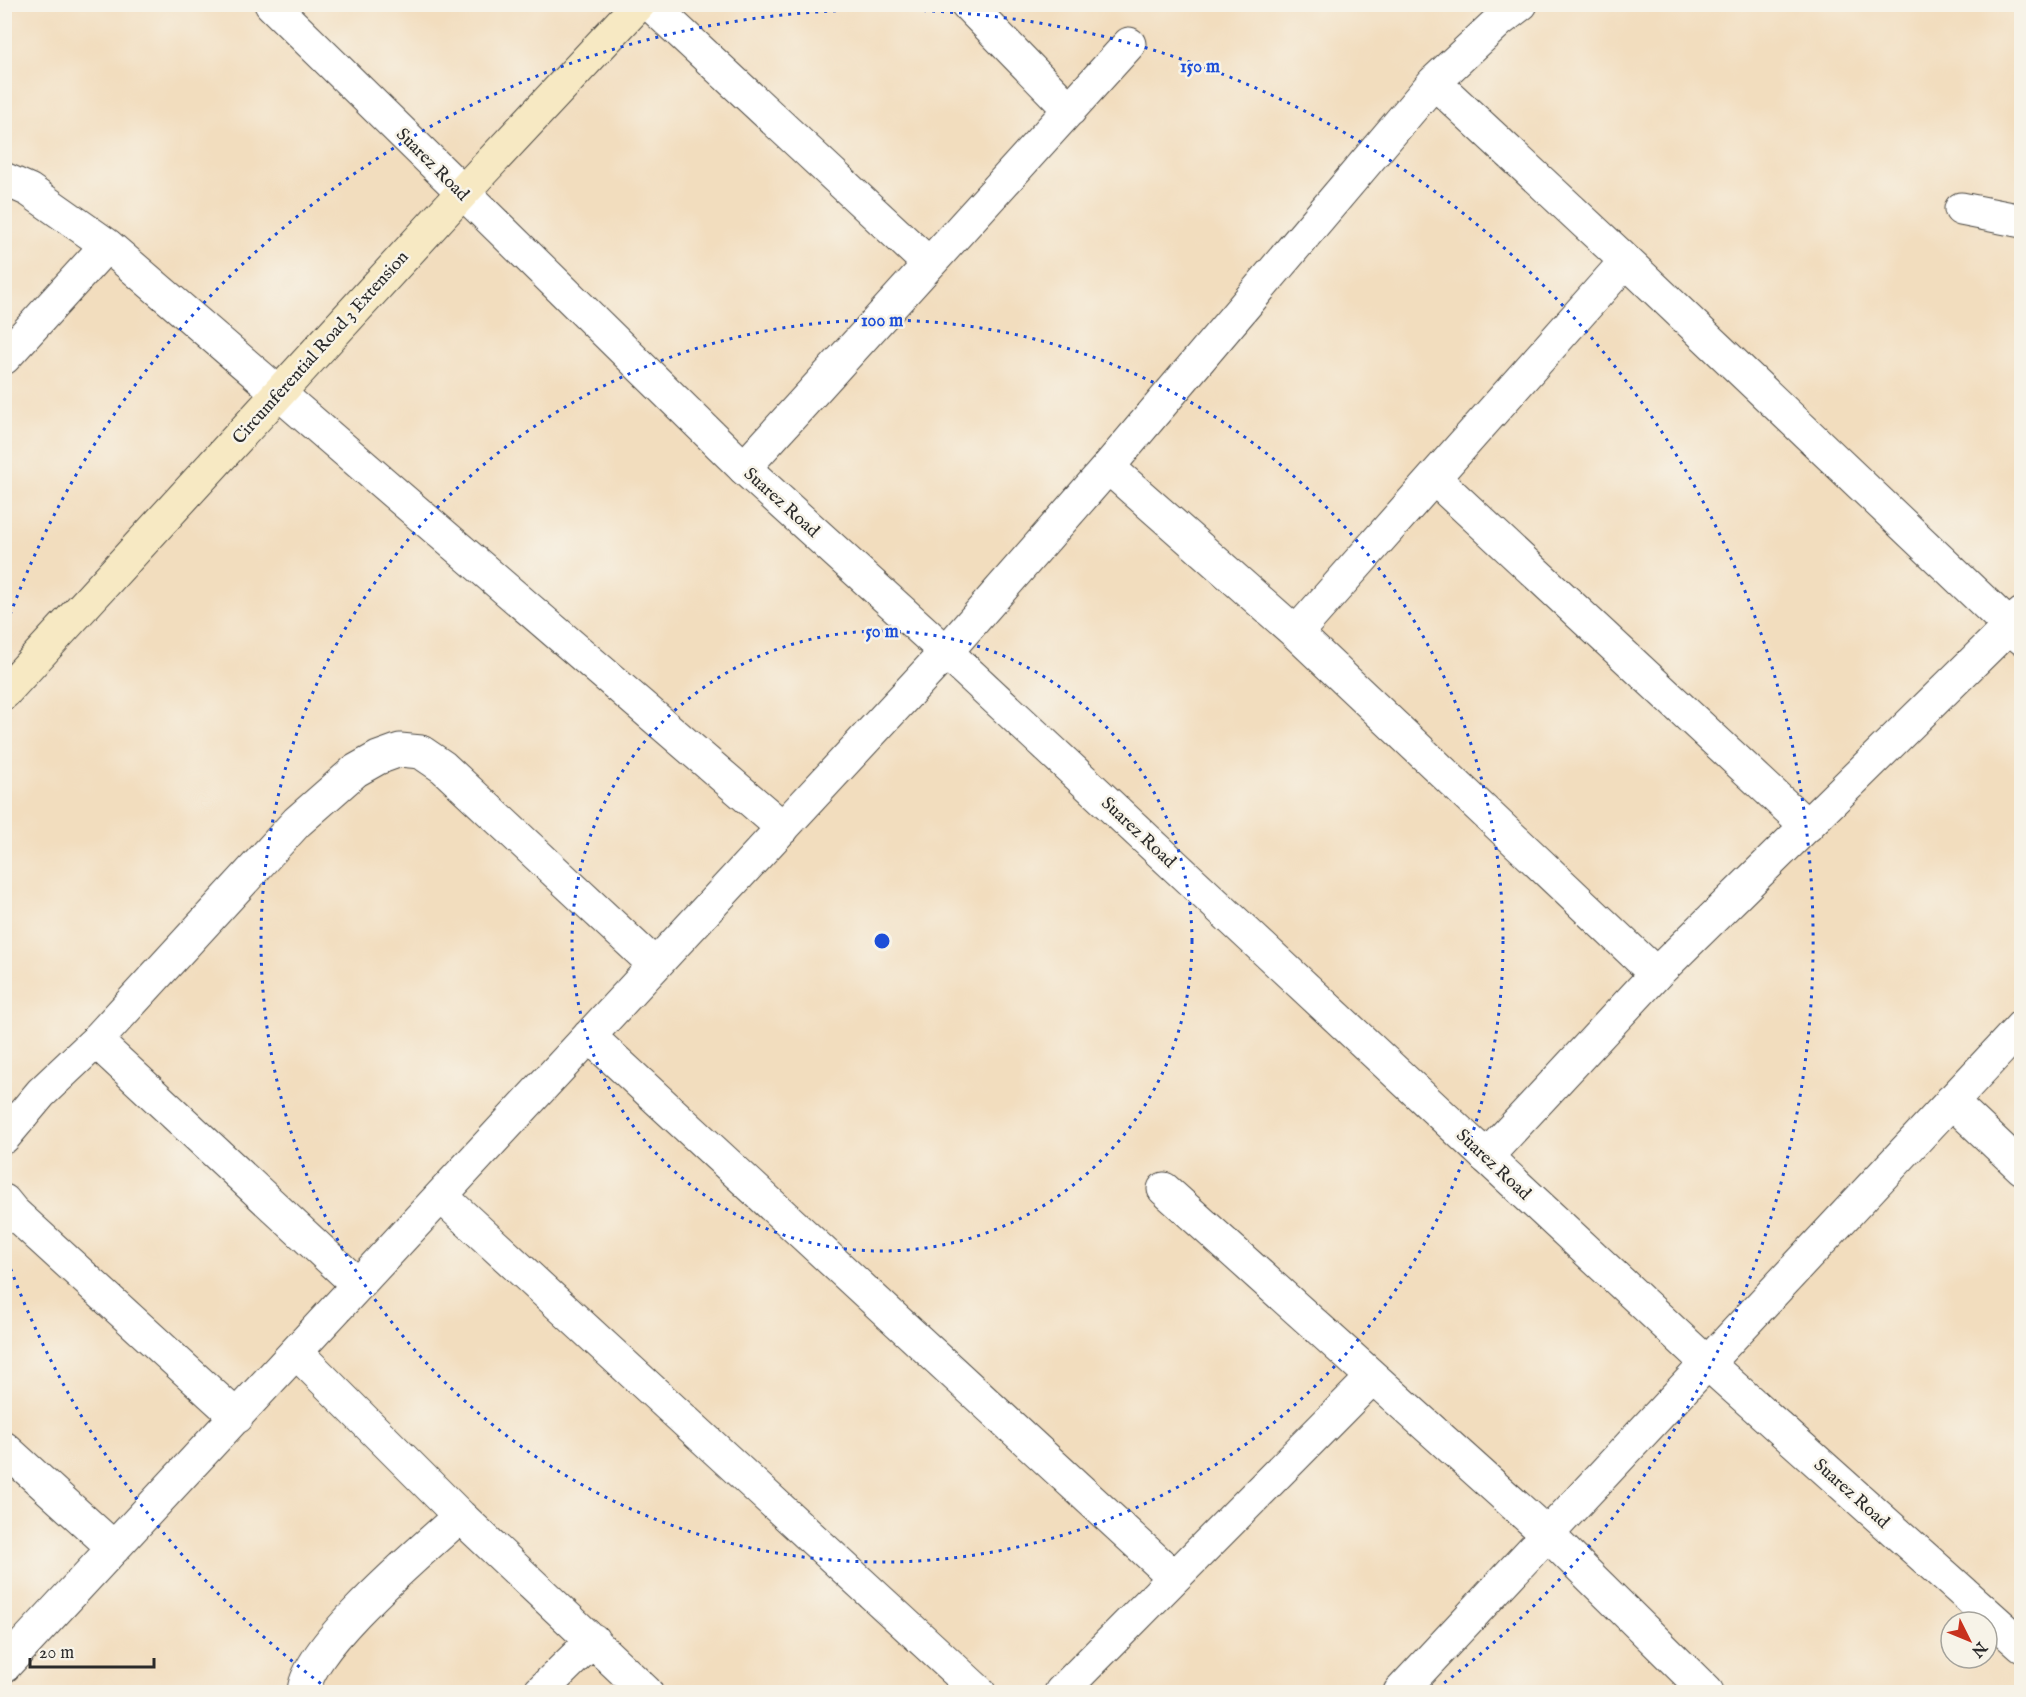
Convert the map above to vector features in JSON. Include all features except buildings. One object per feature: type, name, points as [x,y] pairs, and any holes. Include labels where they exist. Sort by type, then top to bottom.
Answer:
[{"type":"main road","name":"Circumferential Road 3 Extension","points":[[4,693],[462,193],[639,4]]},
{"type":"street","name":"Suarez Road","points":[[271,4],[744,468],[946,652],[1707,1363],[2022,1645]]},
{"type":"street","points":[[650,4],[929,264]]},
{"type":"street","points":[[967,4],[1070,110]]},
{"type":"street","points":[[4,1666],[946,652],[1108,467],[1434,82],[1499,21],[1521,4]]},
{"type":"street","points":[[744,468],[1129,44]]},
{"type":"street","points":[[1434,82],[2018,626],[1807,826],[1656,974],[1486,1156]]},
{"type":"street","points":[[4,179],[28,190],[107,246],[783,828]]},
{"type":"street","points":[[1961,209],[2022,221]]},
{"type":"street","points":[[4,358],[107,246]]},
{"type":"street","points":[[1296,633],[1626,261]]},
{"type":"street","points":[[1108,467],[1296,633],[1656,974]]},
{"type":"street","points":[[1435,479],[1807,826]]},
{"type":"street","points":[[4,1137],[41,1093],[96,1041],[297,822],[355,771],[378,758],[400,750],[421,752],[442,767],[656,965]]},
{"type":"street","points":[[1400,1692],[2022,1026]]},
{"type":"street","points":[[589,1036],[1174,1577]]},
{"type":"street","points":[[96,1041],[358,1286]]},
{"type":"street","points":[[1951,1101],[2022,1168]]},
{"type":"street","points":[[1164,1189],[1547,1534],[1707,1692]]},
{"type":"street","points":[[441,1196],[980,1692]]},
{"type":"street","points":[[4,1201],[13,1212],[237,1417]]},
{"type":"street","points":[[296,1352],[460,1516],[646,1692]]},
{"type":"street","points":[[1061,1692],[1372,1378]]},
{"type":"street","points":[[4,1448],[114,1548]]},
{"type":"street","points":[[304,1692],[304,1682],[315,1660],[341,1630],[382,1586],[460,1516]]},
{"type":"street","points":[[540,1692],[593,1640]]}]
